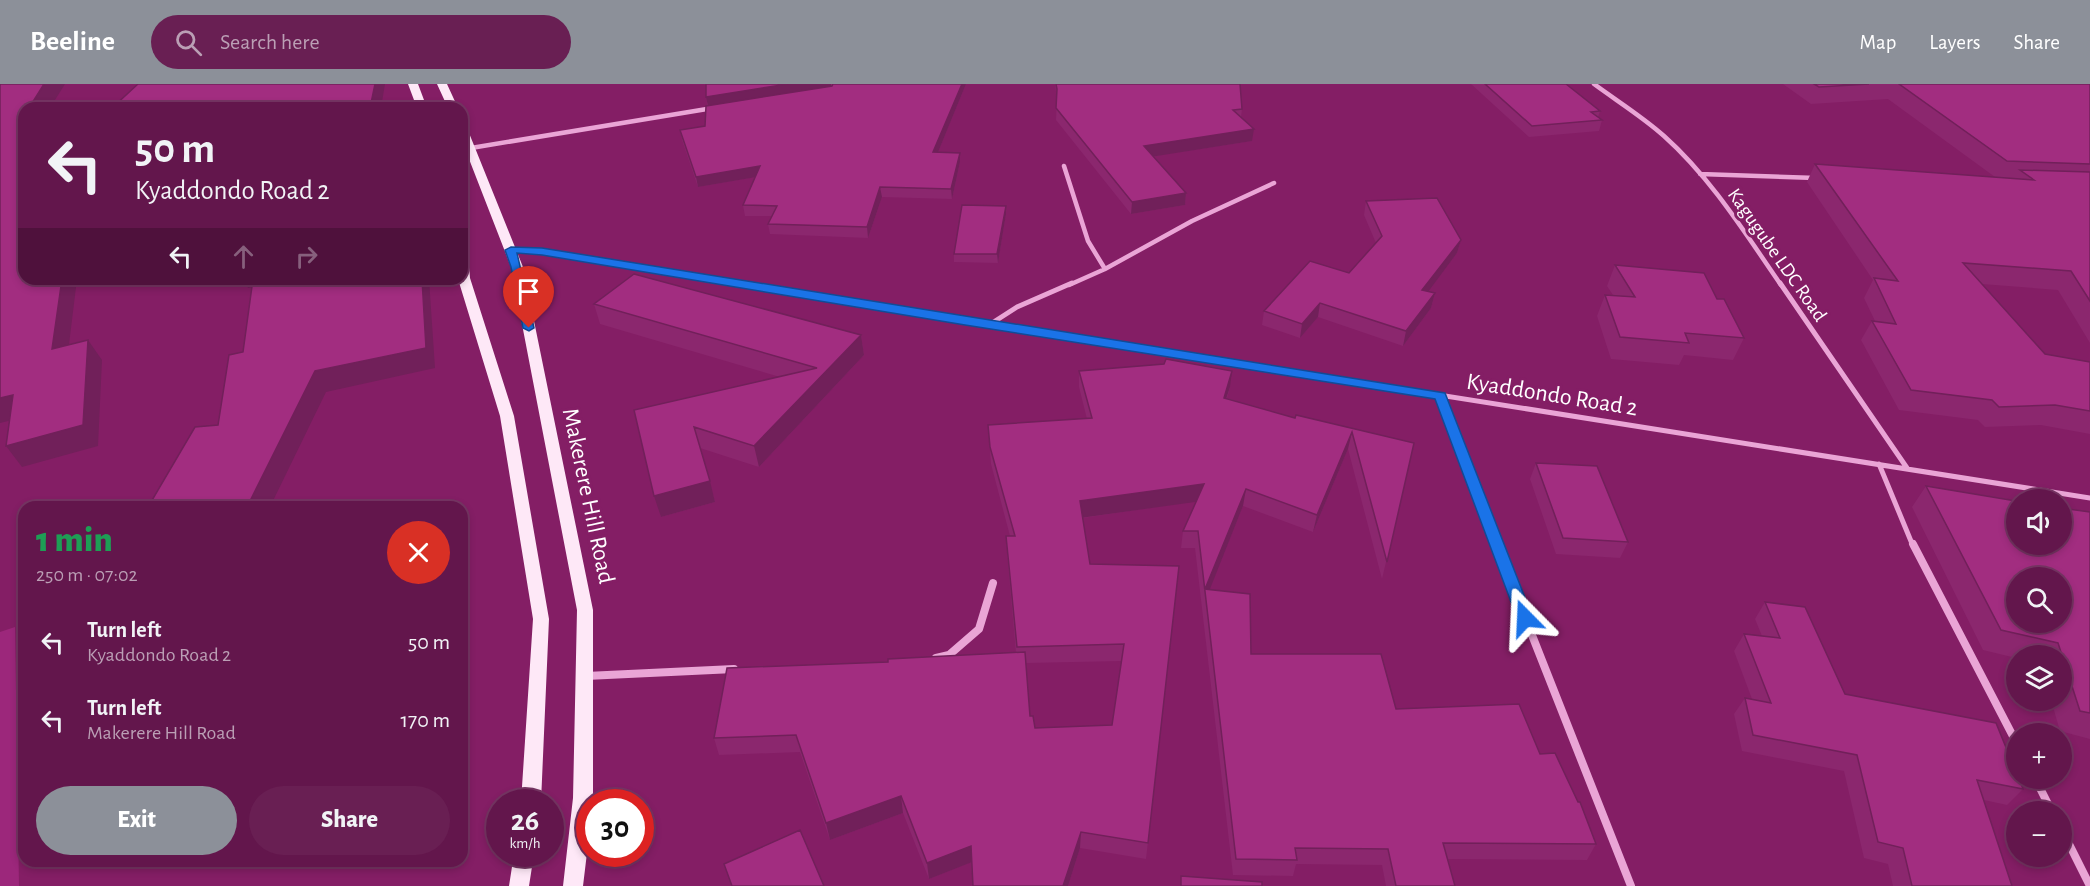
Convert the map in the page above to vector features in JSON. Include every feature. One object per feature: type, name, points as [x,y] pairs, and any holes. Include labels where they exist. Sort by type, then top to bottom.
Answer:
[{"type":"main road","points":[[413,84],[420,102]]},
{"type":"main road","points":[[442,84],[450,102]]},
{"type":"main road","name":"Makerere Hill Road","points":[[468,141],[494,213],[517,267],[585,610],[583,798],[573,886]]},
{"type":"main road","points":[[466,285],[507,416],[541,619],[532,789]]},
{"type":"main road","points":[[519,886],[522,867]]},
{"type":"street","name":"Kagugube LDC Road","points":[[1594,84],[1664,136],[1700,174],[1734,217],[1907,468]]},
{"type":"street","points":[[471,148],[722,106]]},
{"type":"street","points":[[1064,166],[1088,241],[1105,269]]},
{"type":"street","points":[[1700,174],[1820,178]]},
{"type":"street","points":[[989,325],[1017,307],[1105,269],[1192,222],[1274,183]]},
{"type":"street","name":"Kyaddondo Road 2","points":[[511,250],[542,252],[989,325],[2090,498]]},
{"type":"street","points":[[1440,396],[1631,886]]},
{"type":"street","points":[[1879,464],[1910,539],[2006,723]]},
{"type":"street","points":[[927,660],[949,655],[979,629],[993,583]]},
{"type":"street","points":[[585,676],[744,669]]},
{"type":"street","points":[[2072,850],[2090,886]]},
{"type":"shaded area","points":[[15,627],[19,886],[0,886],[0,632]]},
{"type":"building","points":[[0,84],[44,84],[33,102],[18,102],[18,285],[61,285],[52,349],[88,340],[83,425],[6,446],[13,395],[0,398]]},
{"type":"building","points":[[138,84],[375,84],[371,102],[118,102]]},
{"type":"building","points":[[706,84],[788,84],[706,97]]},
{"type":"building","points":[[833,84],[962,84],[933,152],[960,153],[951,189],[880,187],[867,227],[768,224],[777,206],[743,205],[760,166],[696,177],[680,130],[705,126],[706,106]]},
{"type":"building","points":[[1056,84],[1240,84],[1242,109],[1233,110],[1254,129],[1144,146],[1186,193],[1132,202],[1056,108]]},
{"type":"building","points":[[1485,84],[1566,84],[1600,111],[1591,112],[1602,120],[1532,126]]},
{"type":"building","points":[[1814,84],[1869,84],[1819,87]]},
{"type":"building","points":[[1899,84],[2090,84],[2090,164],[2007,161]]},
{"type":"building","points":[[1815,164],[2034,180],[2020,170],[2090,172],[2090,301],[2071,271],[1963,263],[2045,354],[2090,362],[2090,411],[2055,405],[1999,407],[1992,400],[1911,390],[1872,321],[1896,324],[1874,278],[1898,281]]},
{"type":"building","points":[[1437,198],[1461,240],[1422,290],[1435,293],[1406,331],[1320,303],[1302,324],[1264,311],[1310,261],[1349,273],[1382,236],[1366,201]]},
{"type":"building","points":[[962,205],[1006,206],[997,254],[954,254]]},
{"type":"building","points":[[1615,265],[1704,273],[1717,299],[1724,299],[1744,338],[1685,333],[1689,343],[1620,337],[1605,295],[1635,297]]},
{"type":"building","points":[[634,274],[861,335],[754,446],[694,427],[710,481],[654,496],[634,410],[817,368],[594,304]]},
{"type":"building","points":[[252,285],[422,285],[426,348],[315,371],[250,501],[152,501],[195,427],[218,425],[229,355],[243,352]]},
{"type":"building","points":[[1166,359],[1232,371],[1224,398],[1295,418],[1296,415],[1414,443],[1387,562],[1352,432],[1317,515],[1246,489],[1205,589],[1250,594],[1251,654],[1381,654],[1396,709],[1519,704],[1540,754],[1555,753],[1580,802],[1596,844],[1443,843],[1455,886],[1396,886],[1388,849],[1295,848],[1297,860],[1236,859],[1198,531],[1183,531],[1204,484],[1080,501],[1090,564],[1179,566],[1148,843],[1081,832],[1063,886],[973,886],[971,846],[927,863],[901,796],[826,823],[796,735],[714,738],[727,668],[888,662],[888,659],[1025,652],[1030,716],[1033,716],[1035,728],[1112,725],[1124,644],[1017,647],[1006,536],[1015,536],[990,447],[988,425],[1092,418],[1079,371],[1164,364]]},
{"type":"building","points":[[1536,463],[1597,466],[1628,542],[1563,538]]},
{"type":"building","points":[[1926,486],[2006,499],[2006,555],[2072,555],[2072,510],[2090,512],[2090,713],[2080,711],[2072,686],[2072,645],[2059,645],[2014,633],[2072,633],[2072,567],[2006,567],[2006,631],[2001,630]]},
{"type":"building","points":[[1765,602],[1805,607],[1845,694],[1996,723],[2006,748],[2006,786],[1977,780],[2012,886],[1912,886],[1903,848],[1878,842],[1857,755],[1753,735],[1745,698],[1771,703],[1744,634],[1780,638]]},
{"type":"building","points":[[800,830],[824,886],[732,886],[724,864]]},
{"type":"building","points":[[1181,876],[1262,882],[1262,886],[1181,886]]},
{"type":"route","points":[[529,328],[517,267],[511,250],[542,252],[1440,396],[1525,618]]}]
